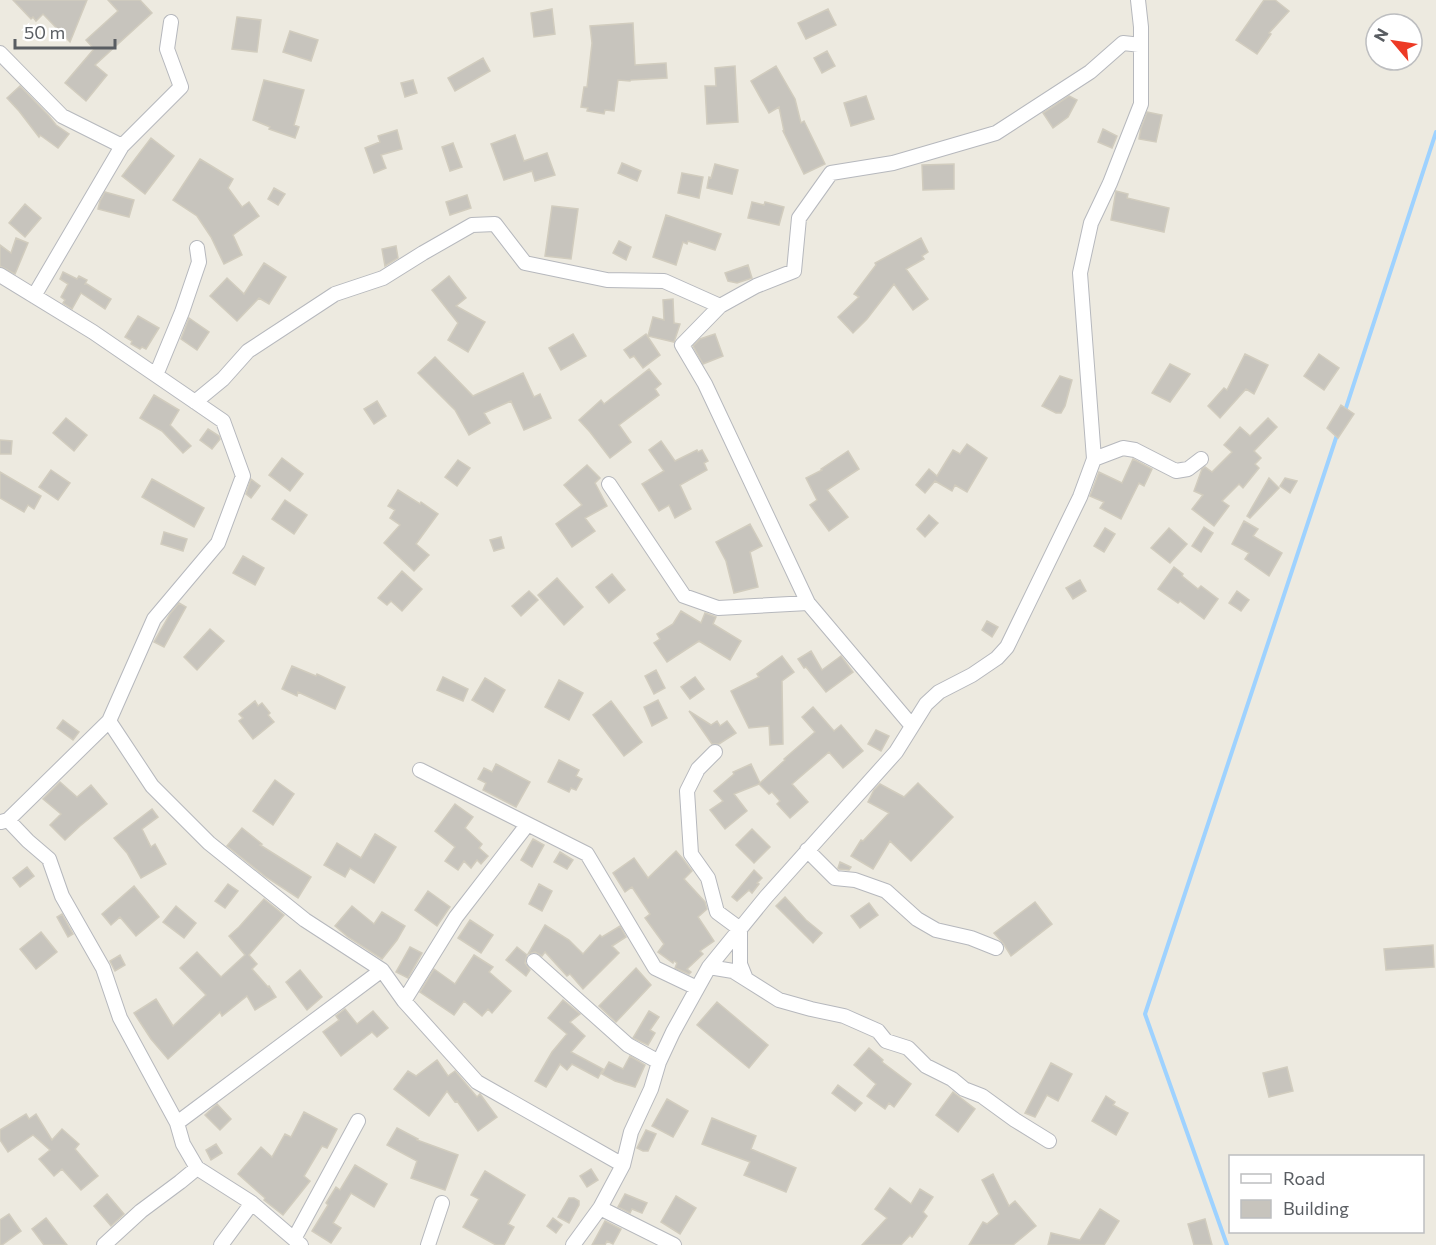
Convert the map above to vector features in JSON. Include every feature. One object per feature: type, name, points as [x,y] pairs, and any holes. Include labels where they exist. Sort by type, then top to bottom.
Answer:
[{"type":"street","points":[[573,1245],[600,1208],[623,1165],[631,1132],[651,1089],[659,1062],[709,967],[766,897],[896,752],[926,704],[939,692],[998,658],[1007,646],[1080,497],[1094,459],[1080,273],[1091,223],[1110,183],[1141,104],[1141,27],[1138,0]]},
{"type":"street","points":[[34,296],[122,146],[182,87],[167,49],[171,22]]},
{"type":"street","points":[[912,726],[808,603],[705,384],[682,345],[720,306],[756,286],[794,271],[799,218],[831,173],[893,163],[996,133],[1090,72],[1123,43],[1141,45]]},
{"type":"street","points":[[0,53],[62,116],[122,146]]},
{"type":"street","points":[[195,402],[223,379],[248,351],[335,294],[383,278],[472,225],[495,224],[525,262],[607,280],[664,281],[720,306]]},
{"type":"street","points":[[156,375],[182,312],[199,262],[197,248]]},
{"type":"street","points":[[0,275],[93,332],[223,421],[243,476],[218,543],[154,619],[109,721],[4,821],[49,860],[62,896],[103,968],[120,1018],[177,1124],[183,1144],[197,1168],[252,1203],[297,1242],[358,1121]]},
{"type":"street","points":[[1094,459],[1123,447],[1135,450],[1176,471],[1188,469],[1201,459]]},
{"type":"street","points":[[609,484],[684,596],[718,608],[808,603]]},
{"type":"street","points":[[109,721],[152,786],[210,843],[305,921],[382,970],[404,1001],[477,1082],[623,1165]]},
{"type":"street","points":[[715,752],[698,769],[687,791],[691,854],[708,878],[717,912],[740,929]]},
{"type":"street","points":[[420,770],[587,854],[655,968],[697,988]]},
{"type":"street","points":[[404,1001],[456,917],[527,825]]},
{"type":"street","points":[[807,850],[835,878],[855,880],[886,891],[917,919],[936,930],[971,938],[996,948]]},
{"type":"street","points":[[740,929],[740,963],[746,979]]},
{"type":"street","points":[[534,961],[628,1045],[659,1062]]},
{"type":"street","points":[[709,967],[733,971],[779,1000],[844,1017],[878,1031],[886,1041],[908,1048],[926,1066],[952,1079],[964,1089],[982,1096],[1049,1141]]},
{"type":"street","points":[[177,1124],[382,970]]},
{"type":"street","points":[[104,1245],[141,1211],[197,1168]]},
{"type":"street","points":[[221,1245],[252,1203]]},
{"type":"street","points":[[429,1245],[442,1203]]},
{"type":"street","points":[[600,1208],[674,1245]]},
{"type":"building","points":[[13,0],[87,0],[70,42],[43,14],[36,21],[33,17],[31,19]]},
{"type":"building","points":[[108,0],[140,0],[152,13],[95,65],[107,75],[86,101],[65,83],[94,49],[86,40],[118,11]]},
{"type":"building","points":[[1264,0],[1275,0],[1289,11],[1269,33],[1271,34],[1257,54],[1236,40]]},
{"type":"building","points":[[552,9],[555,34],[534,37],[531,13]]},
{"type":"building","points":[[828,9],[836,25],[806,39],[798,23]]},
{"type":"building","points":[[237,17],[261,20],[257,52],[232,49]]},
{"type":"building","points":[[633,23],[635,65],[666,63],[667,78],[618,80],[614,111],[605,110],[604,114],[587,111],[588,108],[581,107],[584,87],[587,87],[592,43],[590,26]]},
{"type":"building","points":[[290,31],[318,40],[311,61],[283,52]]},
{"type":"building","points":[[827,51],[835,66],[822,73],[814,58]]},
{"type":"building","points":[[483,58],[490,71],[455,91],[448,78]]},
{"type":"building","points":[[735,66],[738,122],[707,124],[705,86],[716,86],[715,68]]},
{"type":"building","points":[[776,66],[795,99],[801,123],[804,121],[825,164],[804,174],[783,131],[779,107],[769,113],[751,81]]},
{"type":"building","points":[[264,80],[304,90],[294,125],[299,127],[295,138],[269,129],[270,127],[253,120]]},
{"type":"building","points":[[413,80],[417,93],[405,97],[401,83]]},
{"type":"building","points":[[20,86],[56,125],[69,134],[58,148],[40,135],[39,137],[7,98]]},
{"type":"building","points":[[866,96],[874,119],[851,126],[844,103]]},
{"type":"building","points":[[1069,96],[1077,100],[1068,117],[1053,128],[1043,113]]},
{"type":"building","points":[[1147,112],[1162,115],[1156,142],[1139,139]]},
{"type":"building","points":[[1103,129],[1117,136],[1112,148],[1098,142]]},
{"type":"building","points":[[397,130],[402,149],[381,155],[386,168],[374,173],[365,148],[380,142],[378,136]]},
{"type":"building","points":[[515,135],[524,161],[547,153],[555,175],[535,181],[532,171],[504,180],[491,144]]},
{"type":"building","points":[[151,138],[174,156],[145,194],[122,176]]},
{"type":"building","points":[[453,143],[462,167],[450,171],[442,147]]},
{"type":"building","points":[[200,159],[233,179],[228,188],[242,207],[249,202],[259,216],[233,235],[242,255],[224,264],[211,237],[197,216],[173,200]]},
{"type":"building","points":[[622,163],[641,171],[637,181],[618,173]]},
{"type":"building","points":[[715,164],[738,170],[732,194],[707,188]]},
{"type":"building","points":[[954,164],[954,189],[923,190],[922,165]]},
{"type":"building","points":[[682,173],[703,177],[699,198],[678,193]]},
{"type":"building","points":[[274,188],[285,194],[278,205],[268,199]]},
{"type":"building","points":[[1116,191],[1128,194],[1127,198],[1169,208],[1164,232],[1111,220]]},
{"type":"building","points":[[105,192],[134,200],[129,217],[98,209]]},
{"type":"building","points":[[467,195],[471,208],[450,215],[446,202]]},
{"type":"building","points":[[752,202],[764,205],[765,202],[784,207],[779,225],[748,218]]},
{"type":"building","points":[[25,204],[41,218],[25,237],[9,223]]},
{"type":"building","points":[[552,206],[578,209],[571,259],[545,256]]},
{"type":"building","points":[[666,215],[721,234],[715,250],[688,241],[687,244],[683,242],[676,265],[653,257]]},
{"type":"building","points":[[16,238],[28,243],[15,274],[0,266],[0,245],[11,253]]},
{"type":"building","points":[[921,238],[928,252],[922,256],[924,259],[906,269],[928,299],[913,310],[894,284],[853,333],[838,317],[859,297],[854,294],[876,265],[875,263]]},
{"type":"building","points":[[619,241],[631,247],[626,260],[613,253]]},
{"type":"building","points":[[396,246],[398,258],[385,266],[382,249]]},
{"type":"building","points":[[264,263],[286,277],[269,304],[259,298],[237,321],[210,296],[227,278],[244,294]]},
{"type":"building","points":[[748,265],[752,278],[737,283],[728,281],[725,273]]},
{"type":"building","points":[[63,272],[77,279],[79,276],[87,280],[85,284],[111,299],[105,309],[81,293],[72,309],[63,303],[65,300],[61,297],[68,284],[60,279]]},
{"type":"building","points":[[449,276],[466,298],[456,306],[485,322],[468,352],[448,340],[458,323],[432,290]]},
{"type":"building","points":[[673,299],[674,323],[680,324],[674,342],[648,336],[653,317],[664,320],[663,300]]},
{"type":"building","points":[[138,316],[159,328],[146,349],[142,347],[140,349],[131,344],[132,341],[125,337]]},
{"type":"building","points":[[189,318],[209,332],[197,350],[181,339]]},
{"type":"building","points":[[573,334],[586,356],[561,370],[549,348]]},
{"type":"building","points":[[646,334],[660,355],[643,368],[634,356],[630,358],[624,350]]},
{"type":"building","points":[[715,334],[723,356],[703,364],[693,346],[700,339]]},
{"type":"building","points":[[1245,354],[1268,365],[1254,394],[1246,389],[1220,418],[1208,406],[1224,388],[1227,390]]},
{"type":"building","points":[[1319,354],[1339,368],[1324,390],[1304,376]]},
{"type":"building","points":[[435,357],[473,396],[523,373],[534,397],[540,394],[551,418],[524,430],[511,401],[484,413],[490,423],[469,435],[455,410],[418,373]]},
{"type":"building","points":[[1170,364],[1190,374],[1170,402],[1152,393]]},
{"type":"building","points":[[649,369],[661,384],[655,389],[659,395],[619,425],[631,442],[610,458],[579,420],[601,400],[604,404]]},
{"type":"building","points":[[1060,376],[1072,380],[1065,406],[1061,413],[1056,413],[1042,406]]},
{"type":"building","points":[[154,395],[179,410],[170,425],[191,446],[183,453],[162,431],[140,418]]},
{"type":"building","points":[[377,401],[386,416],[374,424],[364,409]]},
{"type":"building","points":[[1341,405],[1354,414],[1338,438],[1327,428]]},
{"type":"building","points":[[66,418],[87,435],[74,451],[53,433]]},
{"type":"building","points":[[1268,418],[1277,427],[1254,451],[1261,458],[1255,464],[1259,468],[1243,488],[1239,484],[1222,501],[1229,506],[1214,526],[1192,509],[1203,495],[1194,491],[1202,469],[1205,467],[1212,472],[1232,452],[1224,445],[1240,427],[1250,436]]},
{"type":"building","points":[[208,429],[220,439],[212,449],[200,440]]},
{"type":"building","points":[[0,440],[12,441],[11,454],[0,454]]},
{"type":"building","points":[[661,441],[675,461],[697,450],[698,452],[702,450],[708,461],[704,463],[707,470],[680,485],[691,509],[675,518],[669,505],[659,511],[642,484],[664,471],[649,450]]},
{"type":"building","points":[[967,444],[987,458],[967,492],[955,485],[952,491],[935,481],[925,493],[916,485],[929,469],[937,476],[953,450],[960,454]]},
{"type":"building","points":[[848,451],[859,469],[827,490],[848,517],[829,531],[810,505],[817,500],[806,478],[822,470]]},
{"type":"building","points":[[282,458],[303,474],[290,491],[269,475]]},
{"type":"building","points":[[1133,459],[1152,469],[1144,486],[1139,483],[1121,519],[1100,508],[1104,502],[1090,496],[1099,472],[1122,483]]},
{"type":"building","points":[[458,460],[470,468],[457,486],[445,477]]},
{"type":"building","points":[[587,465],[600,478],[595,483],[607,506],[585,518],[595,531],[572,547],[556,524],[582,505],[564,485]]},
{"type":"building","points":[[51,470],[70,483],[58,500],[39,487]]},
{"type":"building","points":[[0,472],[41,496],[34,509],[28,505],[24,512],[0,498]]},
{"type":"building","points":[[1269,478],[1279,488],[1250,518],[1247,516]]},
{"type":"building","points":[[1285,478],[1297,481],[1290,493],[1280,486]]},
{"type":"building","points":[[152,479],[204,508],[194,527],[142,497]]},
{"type":"building","points":[[251,479],[260,486],[251,498],[246,494]]},
{"type":"building","points":[[398,490],[438,514],[416,544],[429,555],[414,571],[384,543],[400,525],[390,518],[395,510],[388,506]]},
{"type":"building","points":[[285,500],[307,515],[294,534],[272,519]]},
{"type":"building","points":[[929,515],[938,523],[925,537],[917,529]]},
{"type":"building","points":[[1244,521],[1258,529],[1253,536],[1282,553],[1269,576],[1245,559],[1249,553],[1232,544]]},
{"type":"building","points":[[750,524],[762,546],[750,552],[758,587],[734,593],[726,561],[716,542]]},
{"type":"building","points":[[1204,527],[1213,533],[1201,552],[1192,546]]},
{"type":"building","points":[[1105,528],[1115,534],[1104,552],[1094,546]]},
{"type":"building","points":[[1169,528],[1187,544],[1170,563],[1151,548]]},
{"type":"building","points":[[164,532],[187,539],[183,551],[161,544]]},
{"type":"building","points":[[501,537],[504,548],[494,551],[490,540]]},
{"type":"building","points":[[243,556],[264,568],[255,585],[233,573]]},
{"type":"building","points":[[1174,567],[1198,589],[1201,586],[1218,599],[1204,619],[1180,601],[1178,603],[1158,589]]},
{"type":"building","points":[[402,571],[422,589],[402,611],[391,601],[387,605],[378,598]]},
{"type":"building","points":[[612,574],[625,590],[609,603],[596,587]]},
{"type":"building","points":[[557,578],[583,607],[564,625],[538,595]]},
{"type":"building","points":[[1080,580],[1086,591],[1073,599],[1066,588]]},
{"type":"building","points":[[529,591],[538,600],[521,616],[512,606]]},
{"type":"building","points":[[1237,591],[1249,600],[1241,611],[1229,603]]},
{"type":"building","points":[[179,603],[186,607],[164,647],[154,642]]},
{"type":"building","points":[[681,611],[701,623],[705,613],[716,617],[713,624],[741,641],[730,660],[699,641],[667,662],[654,643],[660,639],[657,634],[673,624]]},
{"type":"building","points":[[987,621],[998,627],[992,637],[982,630]]},
{"type":"building","points":[[210,629],[224,641],[197,670],[184,657]]},
{"type":"building","points":[[811,651],[822,670],[841,656],[853,672],[826,692],[798,659]]},
{"type":"building","points":[[782,656],[794,672],[782,681],[783,744],[770,745],[769,726],[749,728],[731,691],[759,677],[757,674]]},
{"type":"building","points":[[292,666],[345,687],[335,709],[298,692],[297,696],[282,689]]},
{"type":"building","points":[[656,670],[665,688],[654,694],[645,676]]},
{"type":"building","points":[[443,677],[468,689],[463,701],[437,690]]},
{"type":"building","points":[[695,677],[704,689],[690,699],[681,687]]},
{"type":"building","points":[[485,678],[505,690],[493,712],[472,700]]},
{"type":"building","points":[[559,680],[583,693],[569,720],[545,707]]},
{"type":"building","points":[[658,700],[667,718],[652,726],[644,707]]},
{"type":"building","points":[[255,701],[258,706],[262,703],[274,722],[253,739],[239,721],[243,718],[239,714]]},
{"type":"building","points":[[611,701],[642,742],[624,756],[593,715]]},
{"type":"building","points":[[813,707],[834,731],[841,725],[863,751],[843,768],[829,752],[792,784],[808,802],[790,818],[777,804],[780,801],[772,792],[769,794],[759,784],[734,794],[747,811],[725,829],[710,810],[723,801],[714,791],[734,774],[733,772],[751,764],[760,783],[815,732],[802,717]]},
{"type":"building","points":[[689,711],[711,725],[717,721],[720,726],[727,721],[736,733],[719,744],[712,744]]},
{"type":"building","points":[[63,720],[79,732],[73,740],[57,728]]},
{"type":"building","points":[[876,730],[889,736],[881,751],[868,744]]},
{"type":"building","points":[[559,760],[579,770],[576,776],[582,779],[576,790],[571,788],[569,792],[548,782]]},
{"type":"building","points":[[496,764],[530,782],[516,807],[483,790],[486,783],[478,779],[484,768],[492,772]]},
{"type":"building","points":[[275,780],[294,794],[273,825],[253,811]]},
{"type":"building","points":[[60,782],[77,797],[91,785],[107,804],[65,840],[50,825],[61,814],[43,799]]},
{"type":"building","points":[[918,783],[953,817],[911,861],[890,841],[873,869],[851,856],[861,840],[863,841],[889,813],[868,802],[874,790],[880,784],[904,797]]},
{"type":"building","points":[[455,804],[473,817],[465,828],[482,844],[479,848],[488,856],[481,864],[477,860],[471,868],[464,861],[458,870],[445,861],[455,847],[435,831]]},
{"type":"building","points":[[152,809],[158,817],[142,829],[151,847],[155,844],[166,864],[141,878],[127,853],[114,838]]},
{"type":"building","points":[[242,828],[262,844],[260,845],[311,877],[298,898],[266,877],[227,846]]},
{"type":"building","points":[[752,829],[770,847],[754,863],[736,845]]},
{"type":"building","points":[[375,834],[396,847],[374,883],[350,868],[345,877],[324,865],[337,843],[361,858]]},
{"type":"building","points":[[533,839],[544,845],[532,867],[521,860]]},
{"type":"building","points":[[676,851],[692,871],[684,879],[705,902],[707,909],[698,917],[714,941],[700,951],[703,954],[687,969],[691,972],[689,974],[675,968],[677,963],[674,961],[673,963],[658,952],[664,944],[645,918],[650,914],[632,887],[625,892],[613,873],[634,858],[648,878]]},
{"type":"building","points":[[560,852],[573,860],[567,869],[554,862]]},
{"type":"building","points":[[840,862],[851,867],[849,870],[839,869]]},
{"type":"building","points":[[27,867],[34,876],[20,887],[13,878]]},
{"type":"building","points":[[754,870],[762,878],[757,883],[759,884],[752,893],[749,890],[737,901],[732,897]]},
{"type":"building","points":[[228,884],[238,891],[225,908],[215,901]]},
{"type":"building","points":[[539,884],[552,891],[542,911],[529,904]]},
{"type":"building","points":[[134,886],[159,917],[136,936],[120,917],[111,925],[102,914]]},
{"type":"building","points":[[428,891],[450,907],[437,926],[415,910]]},
{"type":"building","points":[[785,897],[806,920],[822,933],[813,943],[776,906]]},
{"type":"building","points":[[264,899],[284,915],[249,955],[257,964],[252,969],[269,986],[276,997],[255,1010],[247,996],[222,1016],[220,1012],[168,1059],[134,1013],[156,999],[173,1026],[206,995],[180,968],[197,952],[221,977],[245,955],[229,936]]},
{"type":"building","points":[[1035,902],[1052,924],[1011,956],[994,933]]},
{"type":"building","points":[[869,903],[878,915],[860,928],[851,916]]},
{"type":"building","points":[[176,906],[196,923],[184,938],[163,922]]},
{"type":"building","points":[[352,906],[374,924],[382,912],[405,926],[382,959],[335,926]]},
{"type":"building","points":[[62,914],[73,934],[68,937],[57,917]]},
{"type":"building","points":[[470,920],[493,935],[481,953],[458,938]]},
{"type":"building","points":[[545,925],[569,940],[583,954],[600,935],[602,937],[620,926],[626,937],[612,946],[619,953],[583,989],[570,974],[567,976],[545,952],[542,956],[535,952],[528,954]]},
{"type":"building","points":[[41,932],[57,952],[36,969],[20,949]]},
{"type":"building","points":[[1433,945],[1434,967],[1386,970],[1384,949]]},
{"type":"building","points":[[410,947],[422,953],[408,978],[396,972]]},
{"type":"building","points":[[517,947],[527,955],[525,963],[530,970],[526,976],[506,960]]},
{"type":"building","points":[[120,955],[125,965],[115,971],[110,961]]},
{"type":"building","points":[[474,955],[493,967],[489,972],[511,991],[492,1013],[488,1009],[482,1016],[464,1001],[454,1015],[420,992],[434,969],[455,984]]},
{"type":"building","points":[[636,968],[651,985],[616,1022],[599,1006]]},
{"type":"building","points":[[300,970],[322,997],[307,1010],[286,982]]},
{"type":"building","points":[[563,1000],[580,1014],[570,1022],[585,1036],[571,1052],[603,1069],[598,1078],[572,1064],[567,1070],[560,1064],[546,1087],[535,1081],[552,1052],[567,1034],[548,1018]]},
{"type":"building","points":[[717,1002],[768,1045],[749,1068],[697,1025]]},
{"type":"building","points":[[345,1009],[357,1024],[373,1011],[388,1028],[377,1037],[372,1032],[341,1056],[323,1032],[339,1020],[336,1016]]},
{"type":"building","points":[[649,1011],[659,1017],[650,1030],[655,1033],[648,1045],[633,1038]]},
{"type":"building","points":[[869,1048],[883,1060],[882,1062],[911,1084],[894,1107],[889,1103],[885,1109],[867,1096],[876,1084],[854,1065]]},
{"type":"building","points":[[630,1056],[645,1065],[635,1087],[602,1074],[609,1062],[623,1069]]},
{"type":"building","points":[[437,1060],[448,1076],[455,1071],[477,1097],[480,1094],[497,1117],[478,1131],[447,1091],[429,1116],[394,1089],[408,1071],[416,1076]]},
{"type":"building","points":[[1051,1063],[1072,1074],[1058,1101],[1047,1095],[1035,1117],[1025,1113]]},
{"type":"building","points":[[1287,1067],[1293,1091],[1269,1097],[1263,1073]]},
{"type":"building","points":[[838,1085],[862,1103],[855,1111],[832,1093]]},
{"type":"building","points":[[953,1092],[975,1109],[958,1132],[936,1115]]},
{"type":"building","points":[[1106,1096],[1115,1102],[1113,1105],[1128,1113],[1116,1135],[1092,1121]]},
{"type":"building","points":[[667,1099],[688,1111],[673,1137],[652,1126]]},
{"type":"building","points":[[217,1104],[231,1119],[220,1130],[205,1115]]},
{"type":"building","points":[[304,1112],[337,1129],[327,1148],[322,1146],[304,1176],[310,1181],[283,1215],[238,1174],[261,1147],[272,1157],[285,1134],[291,1137]]},
{"type":"building","points":[[26,1114],[29,1119],[36,1114],[52,1140],[62,1129],[79,1144],[75,1149],[98,1176],[81,1190],[62,1169],[54,1176],[39,1159],[50,1150],[33,1135],[8,1152],[0,1140],[0,1130]]},
{"type":"building","points":[[712,1118],[756,1136],[751,1149],[796,1168],[786,1192],[744,1175],[750,1162],[702,1144]]},
{"type":"building","points":[[397,1128],[417,1140],[458,1155],[445,1190],[411,1178],[417,1161],[387,1145]]},
{"type":"building","points":[[646,1130],[656,1134],[648,1151],[643,1151],[637,1148]]},
{"type":"building","points":[[216,1144],[222,1153],[211,1160],[206,1150]]},
{"type":"building","points":[[355,1165],[387,1184],[374,1207],[351,1193],[333,1223],[341,1228],[331,1243],[312,1231],[336,1187],[340,1190]]},
{"type":"building","points":[[591,1169],[598,1180],[587,1187],[580,1176]]},
{"type":"building","points":[[485,1171],[525,1195],[508,1224],[514,1227],[504,1245],[496,1245],[463,1227],[479,1199],[471,1195]]},
{"type":"building","points":[[993,1174],[1009,1206],[1015,1201],[1036,1226],[1013,1245],[969,1245],[983,1222],[987,1224],[999,1214],[982,1180]]},
{"type":"building","points":[[890,1188],[911,1204],[920,1189],[933,1197],[923,1212],[927,1216],[912,1237],[910,1235],[901,1245],[862,1245],[887,1218],[875,1209]]},
{"type":"building","points":[[107,1194],[124,1214],[111,1226],[94,1206]]},
{"type":"building","points":[[625,1194],[647,1203],[642,1213],[632,1209],[630,1213],[618,1207]]},
{"type":"building","points":[[676,1196],[696,1208],[680,1234],[661,1222]]},
{"type":"building","points":[[569,1198],[579,1201],[579,1205],[569,1223],[558,1217]]},
{"type":"building","points":[[1100,1209],[1119,1221],[1104,1245],[1048,1245],[1051,1233],[1080,1240]]},
{"type":"building","points":[[9,1214],[21,1231],[0,1245],[0,1220]]},
{"type":"building","points":[[46,1218],[67,1245],[44,1245],[32,1229]]},
{"type":"building","points":[[553,1218],[562,1225],[556,1233],[547,1226]]},
{"type":"building","points":[[1205,1219],[1212,1245],[1194,1245],[1188,1224]]},
{"type":"building","points":[[605,1221],[621,1229],[613,1244],[607,1241],[605,1245],[592,1245]]},
{"type":"waterway","points":[[1345,411],[1436,132]]},
{"type":"waterway","points":[[1227,1245],[1145,1014],[1338,432]]}]
